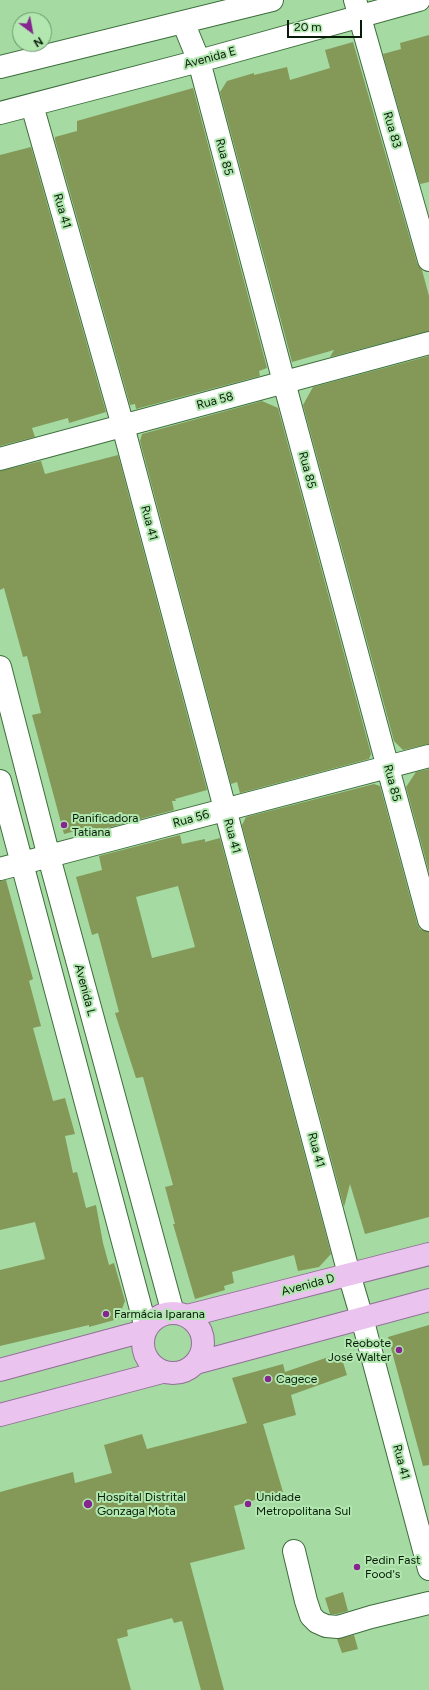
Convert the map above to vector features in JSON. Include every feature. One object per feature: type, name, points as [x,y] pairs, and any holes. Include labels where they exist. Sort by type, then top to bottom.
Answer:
[{"type":"main road","name":"Avenida D","points":[[180,1315],[429,1254]]},
{"type":"main road","points":[[196,1364],[201,1355],[203,1345],[202,1334],[198,1325],[180,1315],[162,1315],[154,1320],[145,1330],[142,1342],[143,1352],[148,1362],[162,1372],[176,1374],[187,1371],[196,1364],[429,1300]]},
{"type":"main road","points":[[0,1370],[145,1330]]},
{"type":"main road","points":[[0,1415],[162,1372]]},
{"type":"street","points":[[0,68],[272,0]]},
{"type":"street","name":"Avenida E","points":[[0,113],[199,61],[358,8],[419,0]]},
{"type":"street","name":"Rua 83","points":[[358,8],[429,260]]},
{"type":"street","name":"Rua 85","points":[[183,22],[199,61],[429,920]]},
{"type":"street","name":"Rua 41","points":[[32,105],[123,426],[429,1569]]},
{"type":"street","name":"Rua 58","points":[[0,459],[429,343]]},
{"type":"street","name":"Avenida L","points":[[0,667],[49,857],[180,1315]]},
{"type":"street","name":"Rua 56","points":[[0,869],[429,756]]},
{"type":"street","points":[[0,781],[145,1330]]},
{"type":"street","points":[[294,1552],[311,1616],[317,1622],[326,1626],[338,1627],[371,1617],[429,1603]]},
{"type":"building","points":[[429,35],[429,182],[420,184],[383,54],[401,49],[400,43]]},
{"type":"building","points":[[353,42],[417,263],[422,270],[429,296],[429,331],[330,357],[334,350],[292,362],[220,92],[227,81],[254,73],[254,75],[287,67],[290,80],[330,68],[325,50]]},
{"type":"building","points":[[193,88],[267,368],[259,371],[260,376],[136,409],[135,404],[130,405],[55,137],[77,131],[77,121]]},
{"type":"building","points":[[31,147],[106,412],[69,423],[68,418],[32,428],[35,437],[0,446],[0,155]]},
{"type":"building","points":[[429,356],[429,744],[403,750],[394,741],[303,405],[313,387]]},
{"type":"building","points":[[262,401],[278,408],[371,754],[369,759],[240,793],[237,782],[231,784],[140,441],[142,434]]},
{"type":"building","points":[[118,455],[207,790],[175,799],[176,801],[172,801],[174,810],[92,832],[90,827],[64,834],[32,715],[41,713],[27,656],[23,657],[4,588],[0,590],[0,471],[41,461],[45,474]]},
{"type":"building","points":[[429,769],[429,872],[406,787],[416,772]]},
{"type":"building","points":[[374,784],[380,786],[417,923],[420,929],[429,932],[429,1217],[365,1234],[350,1184],[344,1207],[242,825],[246,817]]},
{"type":"building","points":[[180,835],[182,844],[205,839],[205,842],[220,838],[331,1254],[319,1267],[298,1271],[294,1255],[232,1272],[234,1283],[224,1286],[225,1290],[195,1299],[173,1224],[175,1224],[165,1187],[173,1185],[143,1077],[136,1078],[115,1013],[119,1012],[98,933],[92,935],[76,877],[102,870],[99,856]],"holes":[[[178,886],[195,947],[152,958],[136,897]]]},
{"type":"building","points":[[6,880],[33,979],[29,981],[41,1026],[33,1028],[53,1101],[65,1098],[75,1134],[65,1136],[73,1173],[77,1172],[86,1208],[96,1205],[103,1243],[109,1265],[114,1263],[125,1301],[118,1319],[89,1327],[89,1325],[0,1346],[0,1270],[45,1259],[35,1222],[0,1230],[0,881]]},
{"type":"building","points":[[429,1325],[429,1465],[423,1466],[388,1337]]},
{"type":"building","name":"Hospital Distrital Gonzaga Mota","points":[[340,1353],[347,1375],[291,1395],[296,1415],[263,1424],[283,1492],[234,1506],[245,1549],[190,1563],[224,1690],[201,1690],[182,1621],[174,1623],[172,1618],[127,1630],[128,1636],[117,1639],[131,1690],[0,1690],[0,1492],[73,1472],[75,1483],[112,1473],[104,1445],[142,1434],[147,1449],[247,1423],[232,1378],[283,1364],[285,1372]]},
{"type":"building","points":[[343,1592],[348,1611],[330,1614],[325,1598]]},
{"type":"building","points":[[354,1635],[358,1649],[342,1653],[337,1639]]},
{"type":"place","name":"Panificadora Tatiana","points":[[64,825]]},
{"type":"place","name":"Farmácia Iparana","points":[[106,1314]]},
{"type":"place","name":"Reobote José Walter","points":[[399,1350]]},
{"type":"place","name":"Cagece","points":[[268,1379]]},
{"type":"place","name":"Hospital Distrital Gonzaga Mota","points":[[88,1504]]},
{"type":"place","name":"Unidade Metropolitana Sul","points":[[248,1504]]},
{"type":"place","name":"Pedin Fast Food's","points":[[357,1567]]}]
